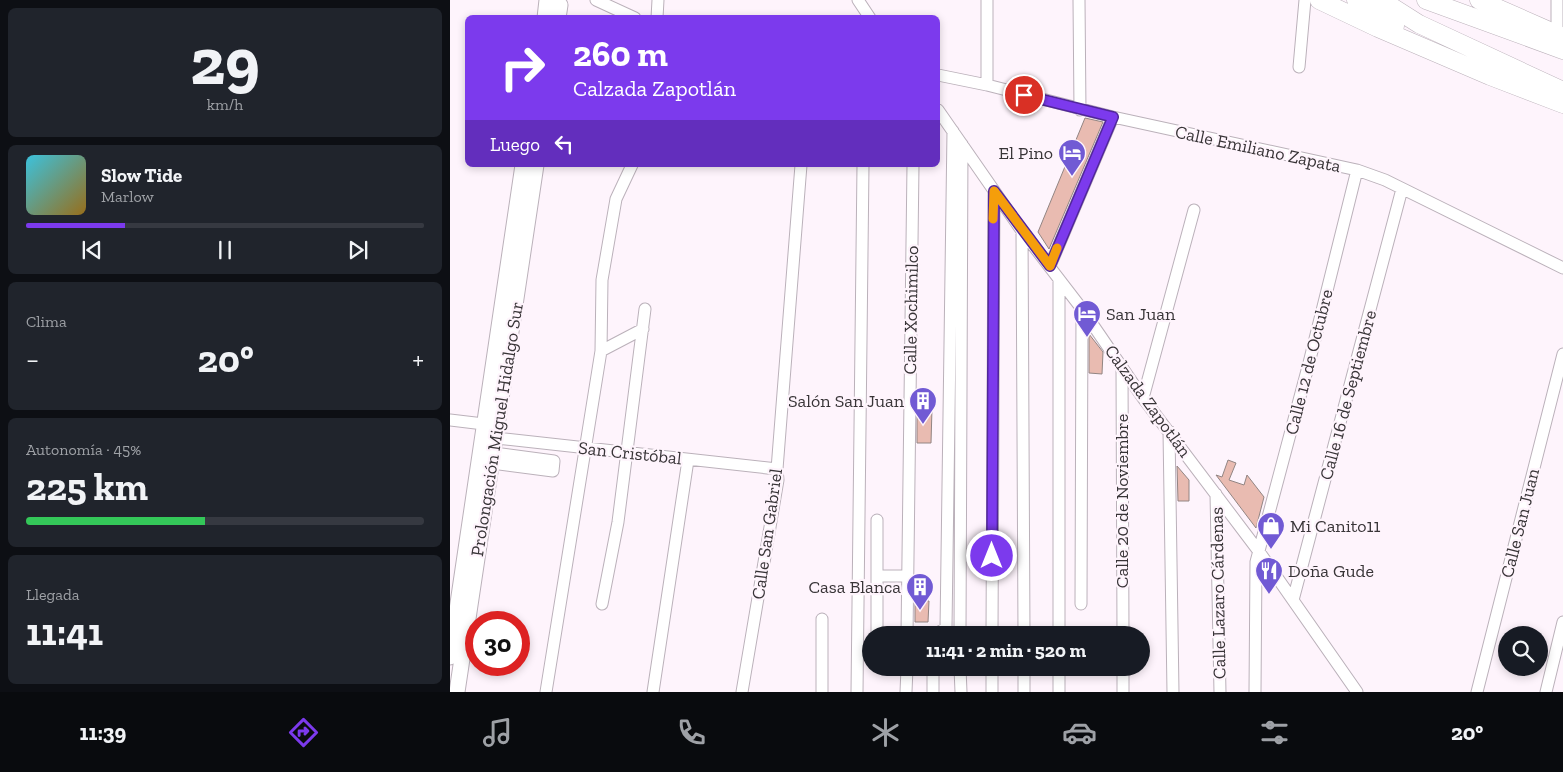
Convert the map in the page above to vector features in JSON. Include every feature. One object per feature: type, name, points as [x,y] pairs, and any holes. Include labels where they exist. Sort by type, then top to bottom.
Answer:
[{"type":"highway","points":[[1319,0],[1378,28],[1490,76],[1559,98]]},
{"type":"highway","points":[[1356,0],[1390,23],[1559,98]]},
{"type":"highway","points":[[1381,0],[1419,24],[1559,98]]},
{"type":"highway","points":[[1426,0],[1561,40]]},
{"type":"highway","points":[[1478,0],[1561,40]]},
{"type":"main road","points":[[547,15],[557,5]]},
{"type":"main road","name":"Prolongación Miguel Hidalgo Sur","points":[[457,692],[493,458],[491,431],[523,167]]},
{"type":"main road","name":"Prolongación Miguel Hidalgo Sur","points":[[450,657],[536,167]]},
{"type":"street","points":[[596,0],[628,15]]},
{"type":"street","points":[[657,15],[658,0]]},
{"type":"street","points":[[858,0],[867,9]]},
{"type":"street","points":[[987,0],[987,85]]},
{"type":"street","points":[[1079,0],[1080,110]]},
{"type":"street","points":[[1299,67],[1305,0]]},
{"type":"street","points":[[1557,0],[1561,40]]},
{"type":"street","name":"Calle Emiliano Zapata","points":[[940,75],[987,85],[1080,110],[1357,170],[1402,189],[1563,268]]},
{"type":"street","name":"Calzada Zapotlán","points":[[940,113],[1022,231],[1082,309],[1143,398],[1260,554],[1357,692]]},
{"type":"street","points":[[1050,266],[1113,117]]},
{"type":"street","points":[[946,626],[953,131]]},
{"type":"street","points":[[960,626],[962,144]]},
{"type":"street","points":[[546,692],[602,351],[602,280],[616,199],[631,167]]},
{"type":"street","name":"Calle San Gabriel","points":[[742,692],[778,480],[777,470],[801,167]]},
{"type":"street","points":[[856,692],[864,167]]},
{"type":"street","name":"Calle Xochimilco","points":[[907,626],[913,167]]},
{"type":"street","name":"Calle 12 de Octubre","points":[[1255,692],[1255,575],[1357,170]]},
{"type":"street","name":"Calle 16 de Septiembre","points":[[1293,600],[1402,189]]},
{"type":"street","points":[[992,626],[994,191]]},
{"type":"street","points":[[1143,398],[1194,210]]},
{"type":"street","points":[[1022,231],[1024,626]]},
{"type":"street","points":[[1059,626],[1060,280]]},
{"type":"street","points":[[602,604],[618,522],[645,308]]},
{"type":"street","points":[[1081,604],[1082,309]]},
{"type":"street","points":[[602,351],[643,329]]},
{"type":"street","name":"Calle San Juan","points":[[1477,692],[1563,354]]},
{"type":"street","name":"Calle 20 de Noviembre","points":[[1122,367],[1123,626]]},
{"type":"street","name":"San Cristóbal","points":[[450,420],[491,431],[585,448],[777,470]]},
{"type":"street","points":[[1169,431],[1173,692]]},
{"type":"street","points":[[653,692],[688,460]]},
{"type":"street","name":"Calle Lazaro Cárdenas","points":[[1216,494],[1220,692]]},
{"type":"street","points":[[877,520],[877,626]]},
{"type":"street","points":[[877,576],[908,576]]},
{"type":"street","points":[[822,619],[822,692]]},
{"type":"street","points":[[1546,692],[1563,622]]},
{"type":"street","points":[[906,692],[907,676]]},
{"type":"street","points":[[933,676],[933,692]]},
{"type":"street","points":[[960,676],[960,692]]},
{"type":"street","points":[[992,676],[992,692]]},
{"type":"street","points":[[1024,676],[1024,692]]},
{"type":"street","points":[[1059,676],[1059,692]]},
{"type":"street","points":[[1123,676],[1123,692]]},
{"type":"building","name":"El Pino","points":[[1085,118],[1103,122],[1049,249],[1038,232]]},
{"type":"building","points":[[1089,334],[1103,352],[1102,374],[1089,373]]},
{"type":"building","name":"Salón San Juan","points":[[917,407],[932,408],[931,443],[917,443]]},
{"type":"building","points":[[1228,460],[1236,463],[1229,480],[1244,485],[1247,475],[1264,497],[1256,528],[1216,475],[1222,477]]},
{"type":"building","points":[[1177,466],[1189,480],[1189,501],[1178,501]]},
{"type":"building","name":"Casa Blanca","points":[[915,600],[929,601],[928,622],[915,622]]},
{"type":"slow traffic","points":[[993,219],[994,191],[1050,266],[1057,248]]},
{"type":"place","name":"El Pino","points":[[1072,177]]},
{"type":"place","name":"San Juan","points":[[1087,338]]},
{"type":"place","name":"Salón San Juan","points":[[923,425]]},
{"type":"place","name":"Mi Canito11","points":[[1271,550]]},
{"type":"place","name":"Doña Gude","points":[[1269,595]]},
{"type":"place","name":"Casa Blanca","points":[[920,611]]},
{"type":"route","points":[[992,556],[992,250],[994,191],[1050,266],[1113,117],[1024,95]]}]
